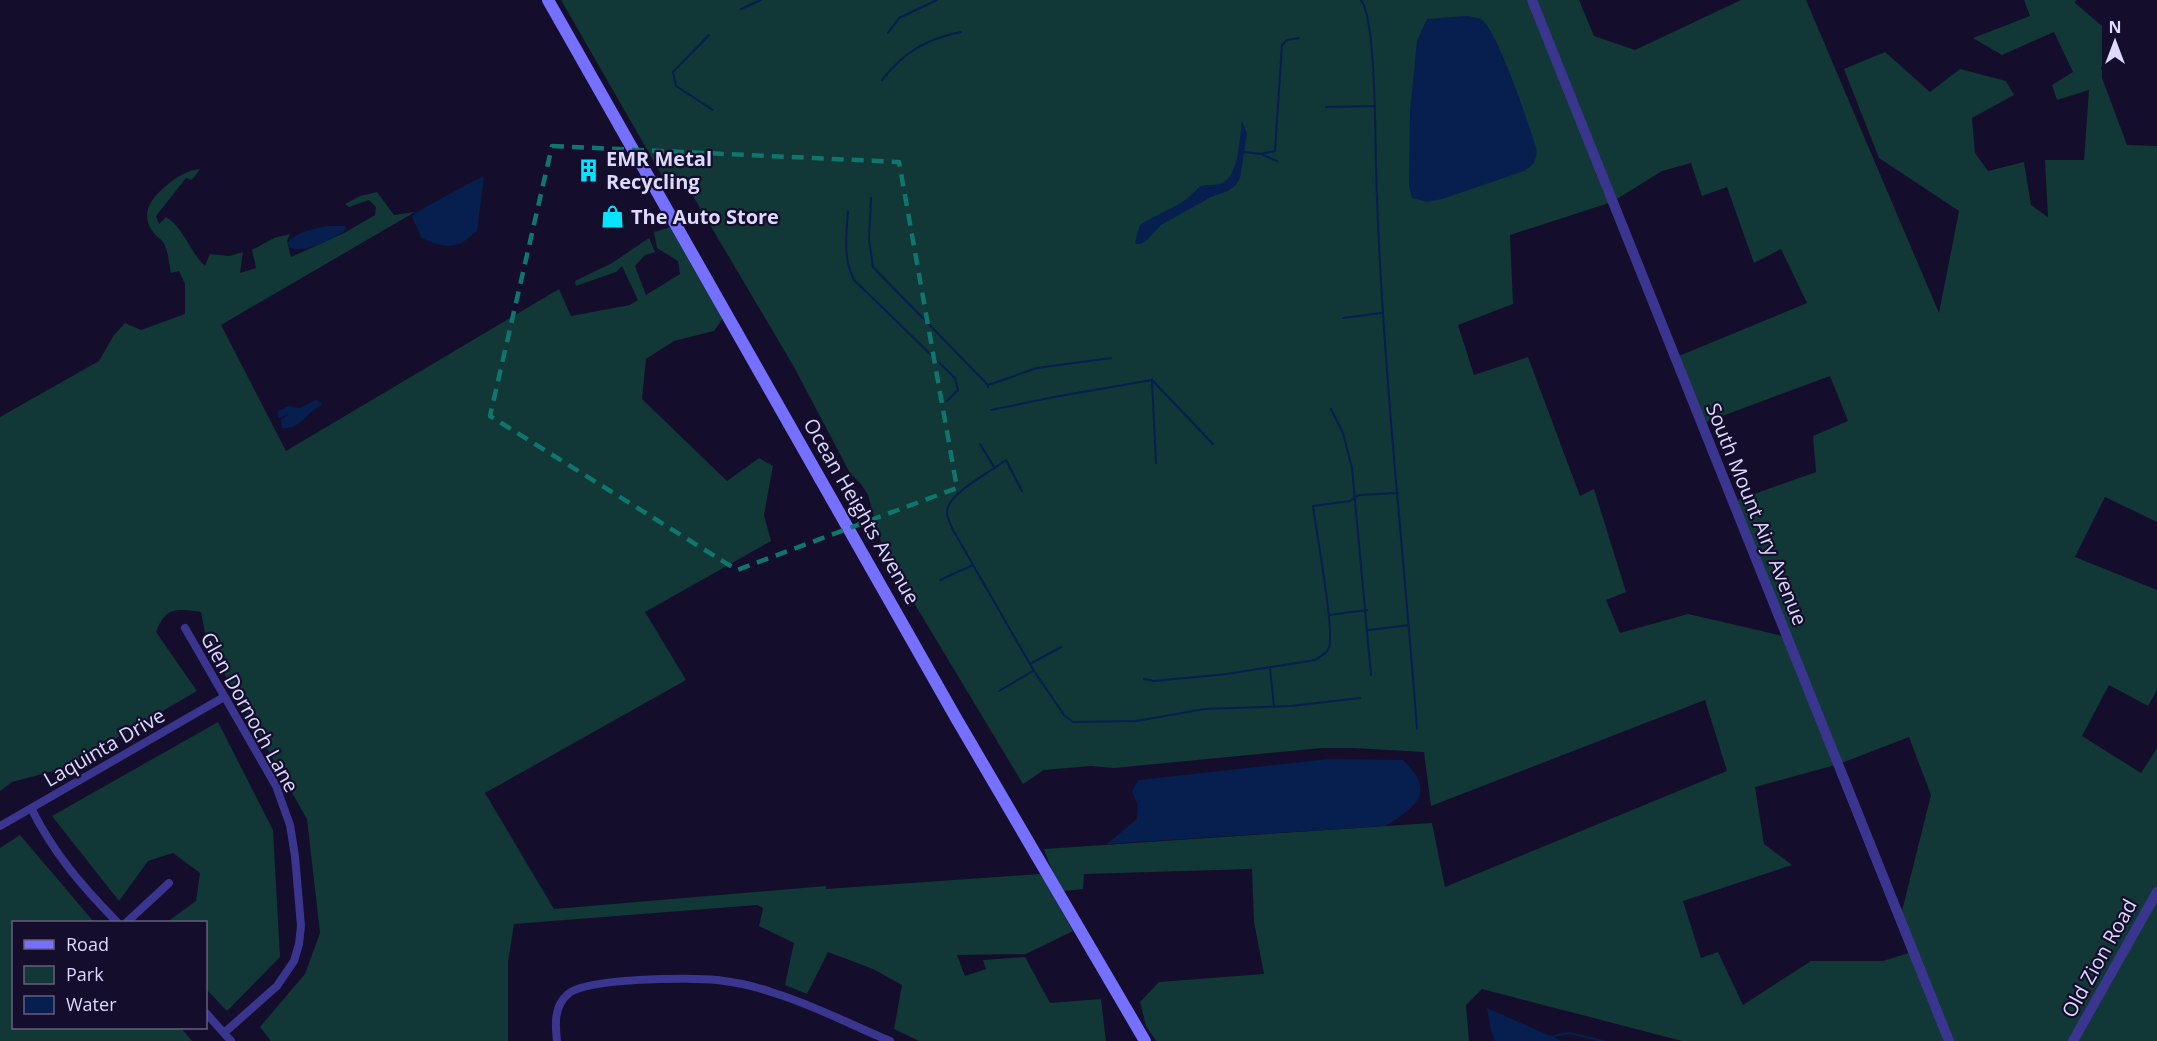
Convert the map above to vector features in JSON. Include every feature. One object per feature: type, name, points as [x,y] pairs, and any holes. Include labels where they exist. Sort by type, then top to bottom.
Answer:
[{"type":"main road","name":"Ocean Heights Avenue","points":[[548,0],[956,718],[1145,1041]]},
{"type":"street","name":"South Mount Airy Avenue","points":[[1532,0],[1949,1041]]},
{"type":"street","name":"Glen Dornoch Lane","points":[[185,628],[276,786],[286,813],[294,846],[301,926],[297,953],[284,977],[224,1033]]},
{"type":"street","name":"Laquinta Drive","points":[[0,826],[224,697]]},
{"type":"street","points":[[31,808],[69,871],[116,921]]},
{"type":"street","points":[[127,921],[169,883]]},
{"type":"street","name":"Old Zion Road","points":[[2073,1041],[2157,892]]},
{"type":"street","points":[[557,1041],[558,1010],[568,993],[576,989],[598,984],[690,978],[720,980],[772,992],[890,1041]]},
{"type":"street","points":[[207,1014],[231,1041]]},
{"type":"highlighted area","points":[[552,146],[899,162],[957,488],[737,570],[490,416]]},
{"type":"green space","points":[[561,0],[1579,0],[1594,36],[1635,50],[1741,0],[1806,0],[1939,313],[1959,211],[1879,158],[1844,69],[1885,52],[1930,92],[1960,69],[2006,81],[2014,95],[1972,118],[1975,153],[1988,171],[2024,162],[2031,205],[2048,217],[2045,160],[2084,160],[2089,90],[2057,100],[2052,85],[2073,72],[2054,32],[2002,55],[1973,38],[2030,16],[2024,0],[2076,0],[2075,3],[2102,26],[2102,78],[2127,145],[2157,146],[2157,522],[2105,497],[2075,557],[2157,590],[2157,690],[2148,706],[2109,685],[2082,736],[2141,773],[2157,748],[2157,1041],[1682,1041],[1482,989],[1466,1005],[1469,1041],[1156,1041],[1146,1026],[1140,1002],[1159,982],[1264,974],[1254,922],[1252,869],[1084,874],[1083,889],[1064,891],[1052,871],[1044,849],[1432,823],[1445,887],[1727,771],[1705,700],[1431,806],[1424,752],[1354,748],[1322,748],[1114,768],[1091,766],[1044,770],[1023,784],[884,553],[868,495],[850,473],[794,367],[690,191],[668,186]],"holes":[[[1691,163],[1702,196],[1727,187],[1754,263],[1781,249],[1807,303],[1674,358],[1701,424],[1830,376],[1848,421],[1813,436],[1816,472],[1732,502],[1787,637],[1688,614],[1620,633],[1606,600],[1626,592],[1594,489],[1580,496],[1528,357],[1474,375],[1458,325],[1513,304],[1510,235],[1612,202],[1662,171]],[[1909,737],[1931,795],[1900,919],[1915,951],[1883,961],[1811,961],[1743,1005],[1718,952],[1701,958],[1683,901],[1792,865],[1764,844],[1755,787],[1839,764]]]},
{"type":"green space","points":[[200,169],[192,180],[186,178],[156,216],[159,224],[166,217],[178,227],[205,266],[210,254],[229,256],[243,252],[240,273],[256,268],[252,250],[274,238],[290,234],[287,241],[291,257],[344,233],[375,215],[376,207],[369,200],[349,207],[345,204],[360,196],[377,192],[394,215],[415,212],[221,325],[286,451],[559,289],[571,316],[630,305],[638,300],[622,266],[616,272],[576,286],[575,281],[612,263],[649,238],[655,252],[645,255],[635,266],[646,295],[680,274],[678,261],[657,248],[654,232],[671,227],[723,318],[714,331],[674,341],[646,359],[642,399],[727,481],[759,458],[773,466],[764,515],[771,541],[645,612],[686,680],[485,793],[554,909],[826,886],[826,889],[1041,874],[1073,931],[1026,954],[957,955],[965,976],[986,969],[983,960],[1025,957],[1050,1003],[1101,999],[1106,1041],[919,1041],[894,1029],[902,985],[873,969],[828,952],[807,994],[785,985],[794,943],[759,926],[763,908],[757,905],[514,924],[508,962],[508,1041],[271,1041],[260,1027],[305,974],[320,933],[307,819],[207,643],[201,612],[179,610],[168,613],[156,632],[197,691],[65,768],[12,782],[0,791],[0,417],[99,361],[114,335],[125,323],[141,330],[185,314],[185,284],[179,271],[171,273],[166,249],[149,225],[147,212],[152,200],[167,185],[182,174]]},
{"type":"green space","points":[[218,722],[273,830],[280,957],[227,1011],[207,990],[207,921],[168,921],[196,901],[200,873],[173,853],[148,861],[119,901],[52,816]]},
{"type":"green space","points":[[20,835],[93,921],[12,921],[12,1029],[182,1029],[192,1041],[0,1041],[0,848]]},
{"type":"water","points":[[1467,16],[1481,19],[1488,26],[1504,58],[1536,147],[1536,158],[1533,164],[1524,171],[1427,202],[1412,198],[1409,185],[1410,111],[1417,41],[1427,19]]},
{"type":"water","points":[[1242,121],[1247,134],[1240,178],[1236,185],[1161,225],[1146,241],[1136,244],[1140,225],[1179,204],[1200,186],[1216,185],[1226,181],[1235,166]]},
{"type":"water","points":[[484,177],[477,231],[463,242],[451,246],[436,244],[422,238],[412,217],[415,213]]},
{"type":"water","points":[[328,226],[345,226],[347,229],[311,247],[295,249],[289,247],[288,242],[297,235]]},
{"type":"water","points":[[316,400],[322,405],[294,426],[282,428],[281,420],[289,414],[279,418],[278,411],[289,406],[299,408]]},
{"type":"water","points":[[1329,759],[1403,760],[1419,781],[1418,798],[1406,812],[1385,826],[1107,844],[1137,819],[1138,806],[1132,791],[1139,780]]},
{"type":"water","points":[[1487,1008],[1562,1041],[1495,1041]]},
{"type":"waterway","points":[[741,9],[761,0]]},
{"type":"waterway","points":[[888,33],[899,18],[937,0]]},
{"type":"waterway","points":[[1361,0],[1370,30],[1372,53],[1383,307],[1417,729]]},
{"type":"waterway","points":[[882,80],[907,54],[926,43],[961,32]]},
{"type":"waterway","points":[[709,35],[673,72],[676,86],[713,110]]},
{"type":"waterway","points":[[1244,152],[1261,154],[1275,151],[1282,45],[1287,40],[1299,38]]},
{"type":"waterway","points":[[1326,107],[1374,106]]},
{"type":"waterway","points":[[1263,155],[1277,161]]},
{"type":"waterway","points":[[871,198],[869,239],[873,267],[988,385]]},
{"type":"waterway","points":[[848,212],[847,255],[854,280],[955,378],[958,390],[947,401]]},
{"type":"waterway","points":[[1343,318],[1381,313]]},
{"type":"waterway","points":[[988,387],[988,385],[1037,368],[1111,358]]},
{"type":"waterway","points":[[991,410],[1152,379]]},
{"type":"waterway","points":[[1152,380],[1213,444]]},
{"type":"waterway","points":[[1152,382],[1156,463]]},
{"type":"waterway","points":[[1331,409],[1343,433],[1352,468],[1371,675]]},
{"type":"waterway","points":[[980,444],[994,467]]},
{"type":"waterway","points":[[1022,491],[1006,460],[957,495],[948,507],[947,516],[1034,671],[1064,715],[1073,722],[1136,721],[1205,709],[1291,706],[1360,698]]},
{"type":"waterway","points":[[1144,679],[1154,681],[1227,674],[1315,660],[1323,655],[1329,648],[1329,623],[1313,506],[1350,501],[1359,495],[1398,493]]},
{"type":"waterway","points":[[940,580],[973,565]]},
{"type":"waterway","points":[[1329,615],[1367,610]]},
{"type":"waterway","points":[[1369,630],[1409,625]]},
{"type":"waterway","points":[[1030,664],[1061,647]]},
{"type":"waterway","points":[[1270,668],[1274,707]]},
{"type":"waterway","points":[[999,691],[1033,671]]},
{"type":"waterway","points":[[1550,1037],[1569,1033],[1603,1041]]},
{"type":"place","name":"EMR Metal Recycling","points":[[588,170]]},
{"type":"place","name":"The Auto Store","points":[[613,216]]}]
